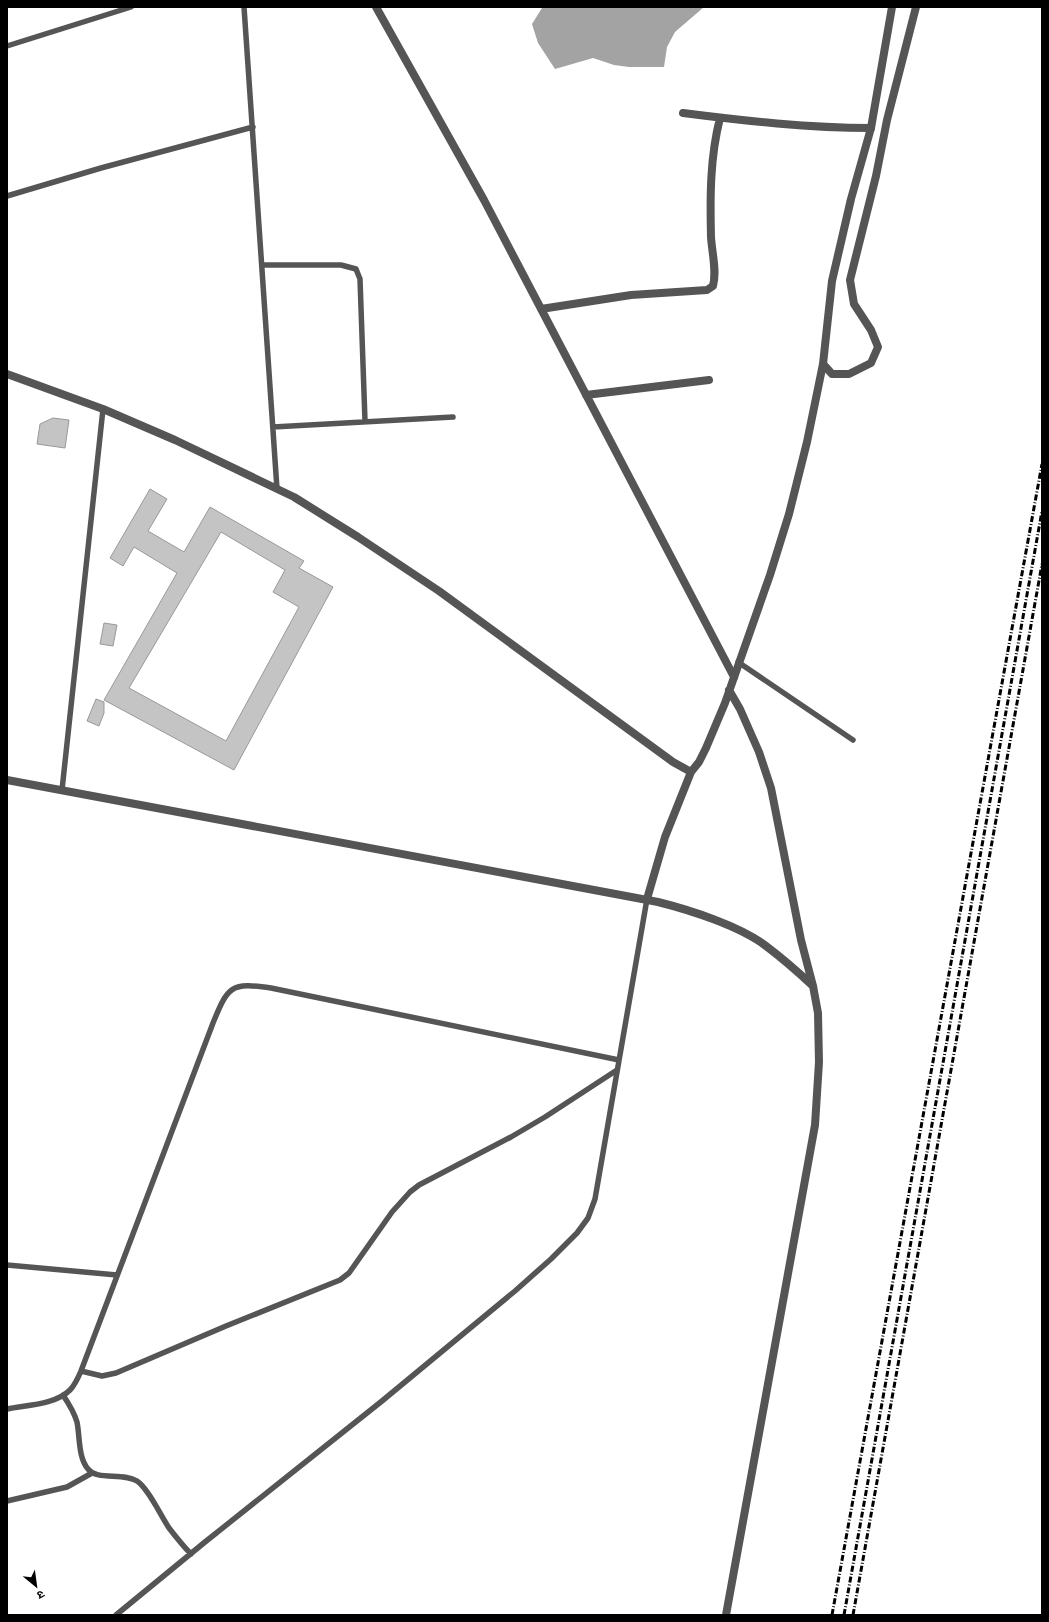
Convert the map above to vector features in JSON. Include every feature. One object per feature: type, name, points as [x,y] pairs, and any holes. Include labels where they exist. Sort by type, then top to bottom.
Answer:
[{"type":"street","points":[[376,7],[484,200],[734,677]]},
{"type":"street","points":[[647,899],[665,837],[691,772],[699,762],[706,748],[734,677],[738,662],[770,575],[789,514],[807,442],[822,364],[832,282],[871,128],[892,7]]},
{"type":"street","points":[[822,364],[832,374],[849,374],[871,363],[878,347],[871,330],[854,304],[850,280],[876,176],[887,120],[916,7]]},
{"type":"street","points":[[683,113],[815,127],[871,128]]},
{"type":"street","points":[[541,309],[631,295],[707,290],[713,286],[711,239],[712,162],[714,142],[720,118]]},
{"type":"street","points":[[7,374],[103,409],[175,440],[277,489],[358,537],[439,591],[673,762],[691,772]]},
{"type":"street","points":[[586,394],[709,380]]},
{"type":"street","points":[[726,1615],[815,1125],[819,1062],[818,1013],[813,986],[801,940],[771,788],[756,746],[740,709],[729,690]]},
{"type":"street","points":[[7,780],[647,899],[671,905],[729,926],[750,936],[766,946],[813,986]]},
{"type":"lane","points":[[7,46],[131,7]]},
{"type":"lane","points":[[244,7],[277,489]]},
{"type":"lane","points":[[7,196],[101,168],[253,126]]},
{"type":"lane","points":[[262,265],[341,266],[356,269],[360,279],[365,421]]},
{"type":"lane","points":[[62,790],[103,409]]},
{"type":"lane","points":[[273,427],[453,417]]},
{"type":"lane","points":[[738,662],[853,740]]},
{"type":"lane","points":[[116,1615],[382,1401],[515,1291],[551,1259],[577,1233],[588,1218],[596,1199],[647,899]]},
{"type":"lane","points":[[7,1409],[44,1402],[63,1395],[72,1387],[81,1371],[222,1000],[228,991],[233,988],[253,986],[271,988],[619,1060]]},
{"type":"lane","points":[[81,1371],[102,1376],[116,1373],[226,1326],[340,1280],[349,1273],[392,1212],[414,1188],[512,1137],[617,1070]]},
{"type":"lane","points":[[7,1265],[117,1275]]},
{"type":"lane","points":[[63,1395],[73,1411],[77,1423],[81,1454],[84,1464],[92,1473]]},
{"type":"lane","points":[[7,1501],[67,1487],[92,1473],[129,1477],[141,1484],[170,1530],[191,1554]]},
{"type":"shaded area","points":[[544,7],[704,7],[675,32],[667,47],[664,67],[629,67],[614,65],[593,58],[555,69],[538,43],[532,24]]},
{"type":"building","points":[[53,418],[69,420],[65,448],[37,444],[40,424]]},
{"type":"building","points":[[150,489],[167,499],[148,531],[184,552],[210,507],[304,561],[299,568],[333,587],[234,770],[104,700],[177,573],[134,547],[123,566],[110,558]],"holes":[[[221,532],[285,570],[273,592],[299,607],[226,741],[129,688]]]},
{"type":"building","points":[[104,623],[117,625],[113,646],[100,644]]},
{"type":"building","points":[[96,699],[104,702],[104,713],[99,726],[87,721]]},
{"type":"railway","points":[[832,1615],[1042,464]]},
{"type":"railway","points":[[844,1615],[1042,511]]},
{"type":"railway","points":[[853,1615],[1042,564]]}]
